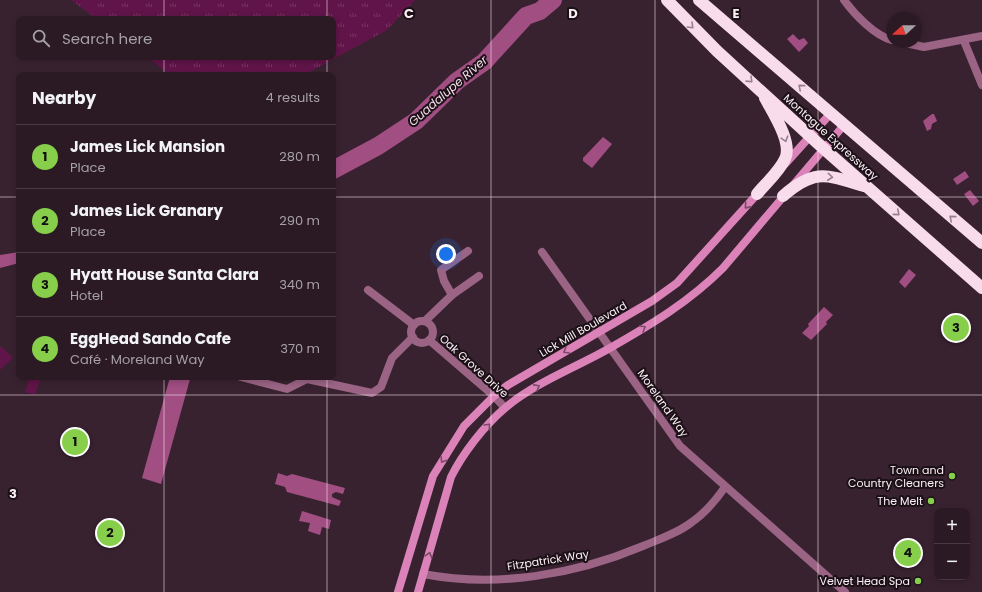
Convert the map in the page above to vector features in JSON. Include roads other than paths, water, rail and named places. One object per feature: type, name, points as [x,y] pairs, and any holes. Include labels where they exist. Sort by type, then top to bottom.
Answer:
[{"type":"highway","name":"Montague Expressway","points":[[667,0],[716,51],[811,135],[823,148],[982,288]]},
{"type":"highway","name":"Montague Expressway","points":[[699,0],[982,243]]},
{"type":"highway","points":[[757,194],[786,159],[787,144],[781,128],[762,92]]},
{"type":"highway","points":[[783,196],[798,183],[806,179],[819,177],[832,177],[868,187]]},
{"type":"main road","name":"Lick Mill Boulevard","points":[[398,592],[433,476],[464,426],[494,396],[508,385],[652,301],[677,283],[830,113]]},
{"type":"main road","points":[[418,592],[451,477],[481,434],[505,408],[528,392],[610,348],[669,313],[702,289],[723,268],[844,125]]},
{"type":"street","points":[[844,0],[868,26],[886,36]]},
{"type":"street","points":[[922,47],[982,36]]},
{"type":"street","points":[[964,40],[982,85]]},
{"type":"street","points":[[452,295],[444,281],[441,270],[468,251]]},
{"type":"street","name":"Moreland Way","points":[[542,252],[680,446],[845,592]]},
{"type":"street","points":[[312,380],[372,393],[381,387],[392,358],[413,337],[412,331],[414,325],[419,321],[425,321],[452,295],[479,276]]},
{"type":"street","points":[[368,290],[414,325]]},
{"type":"street","name":"Oak Grove Drive","points":[[425,321],[431,325],[433,331],[429,340]]},
{"type":"street","name":"Oak Grove Drive","points":[[413,337],[418,341],[429,340],[494,396],[505,408]]},
{"type":"street","points":[[252,380],[287,389],[305,380]]},
{"type":"street","name":"Fitzpatrick Way","points":[[423,574],[472,580],[490,580],[526,577],[587,567],[632,551],[691,524],[700,517],[726,487]]},
{"type":"waterway","name":"Guadalupe River","points":[[336,168],[378,146],[416,121],[457,81],[484,62],[526,16],[540,11],[553,0]]},
{"type":"place","name":"Hyatt House Santa Clara","points":[[956,328]]},
{"type":"place","name":"James Lick Mansion","points":[[75,442]]},
{"type":"place","name":"Town and Country Cleaners","points":[[952,476]]},
{"type":"place","name":"The Melt","points":[[931,501]]},
{"type":"place","name":"James Lick Granary","points":[[110,533]]},
{"type":"place","name":"EggHead Sando Cafe","points":[[908,553]]},
{"type":"place","name":"Velvet Head Spa","points":[[918,581]]}]
